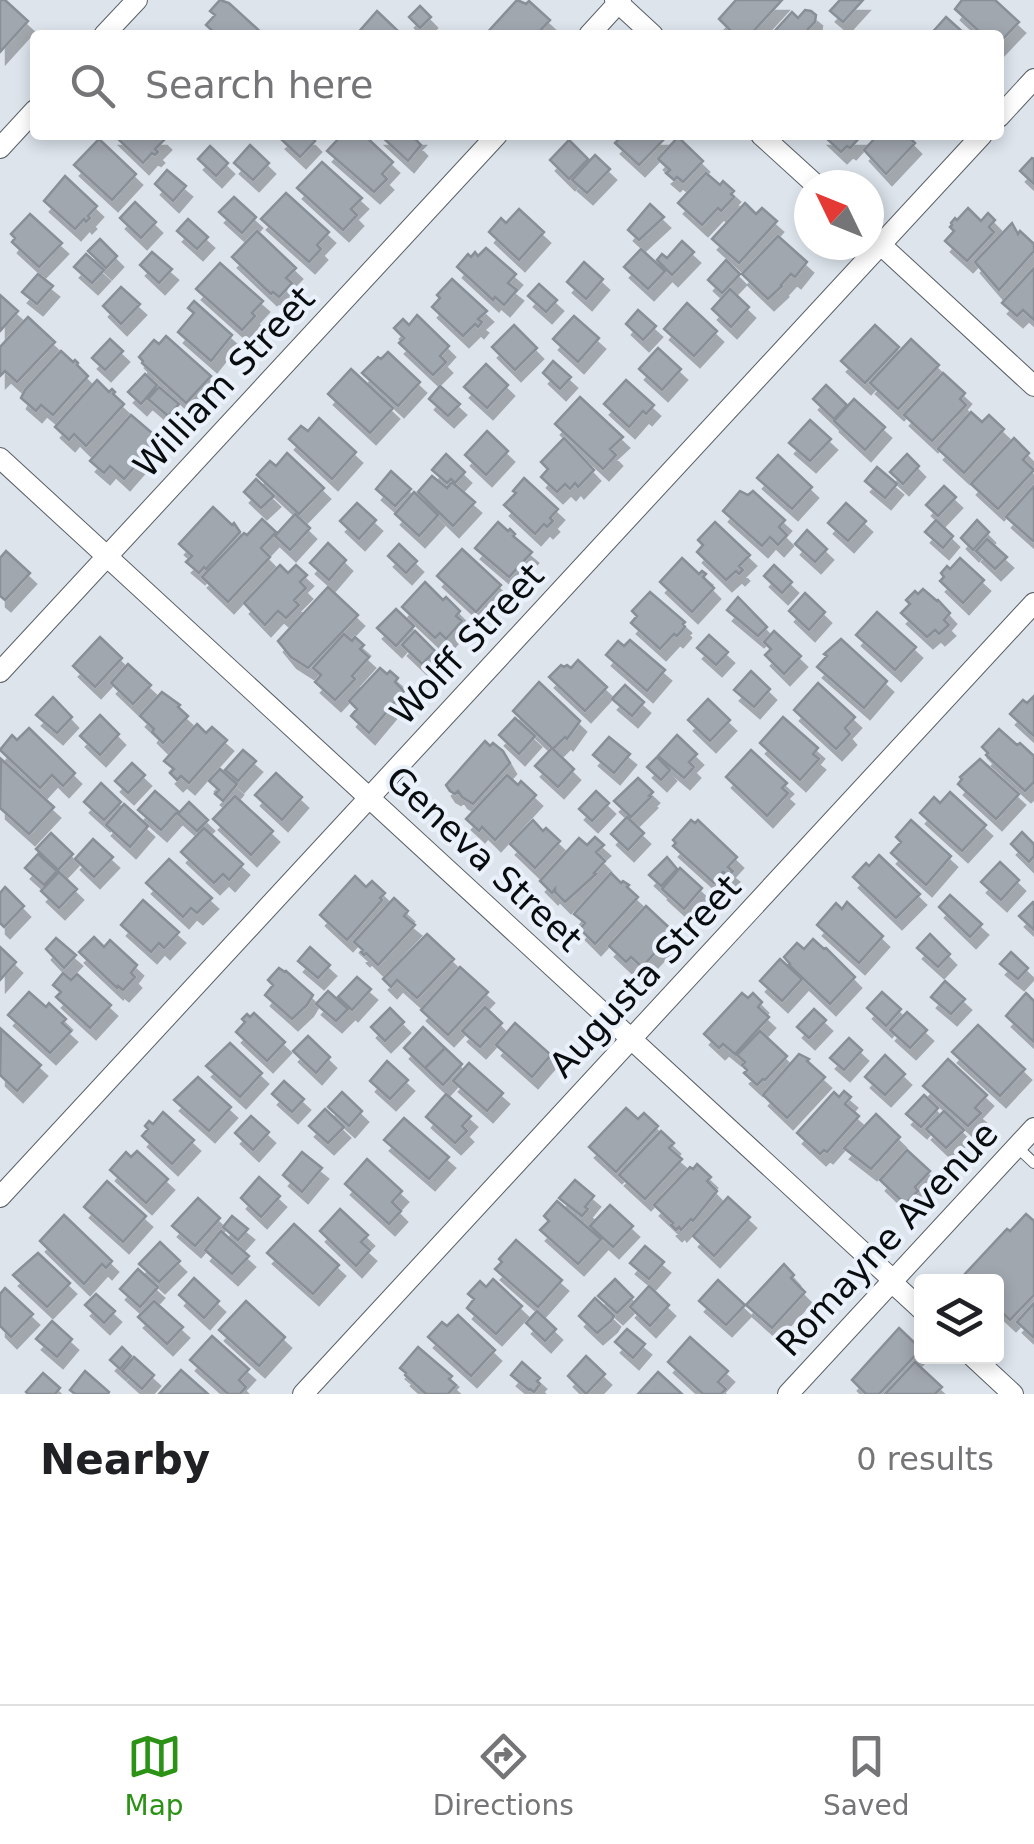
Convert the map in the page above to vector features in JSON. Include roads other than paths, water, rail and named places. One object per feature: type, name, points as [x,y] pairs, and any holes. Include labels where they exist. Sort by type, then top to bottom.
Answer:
[{"type":"street","points":[[109,30],[136,0]]},
{"type":"street","points":[[593,30],[618,1],[648,30]]},
{"type":"street","points":[[1004,112],[1034,79]]},
{"type":"street","points":[[0,148],[30,115]]},
{"type":"street","name":"William Street","points":[[0,672],[491,140]]},
{"type":"street","points":[[767,140],[800,170]]},
{"type":"street","name":"Wolff Street","points":[[884,230],[977,140]]},
{"type":"street","points":[[884,247],[1034,386]]},
{"type":"street","name":"Wolff Street","points":[[0,1197],[369,798],[856,260]]},
{"type":"street","name":"Geneva Street","points":[[0,458],[914,1303]]},
{"type":"street","name":"Augusta Street","points":[[303,1394],[1034,602]]},
{"type":"street","name":"Romayne Avenue","points":[[788,1394],[1034,1128]]},
{"type":"street","points":[[981,1364],[1013,1394]]},
{"type":"lane","points":[[1016,1147],[1034,1163]]}]
